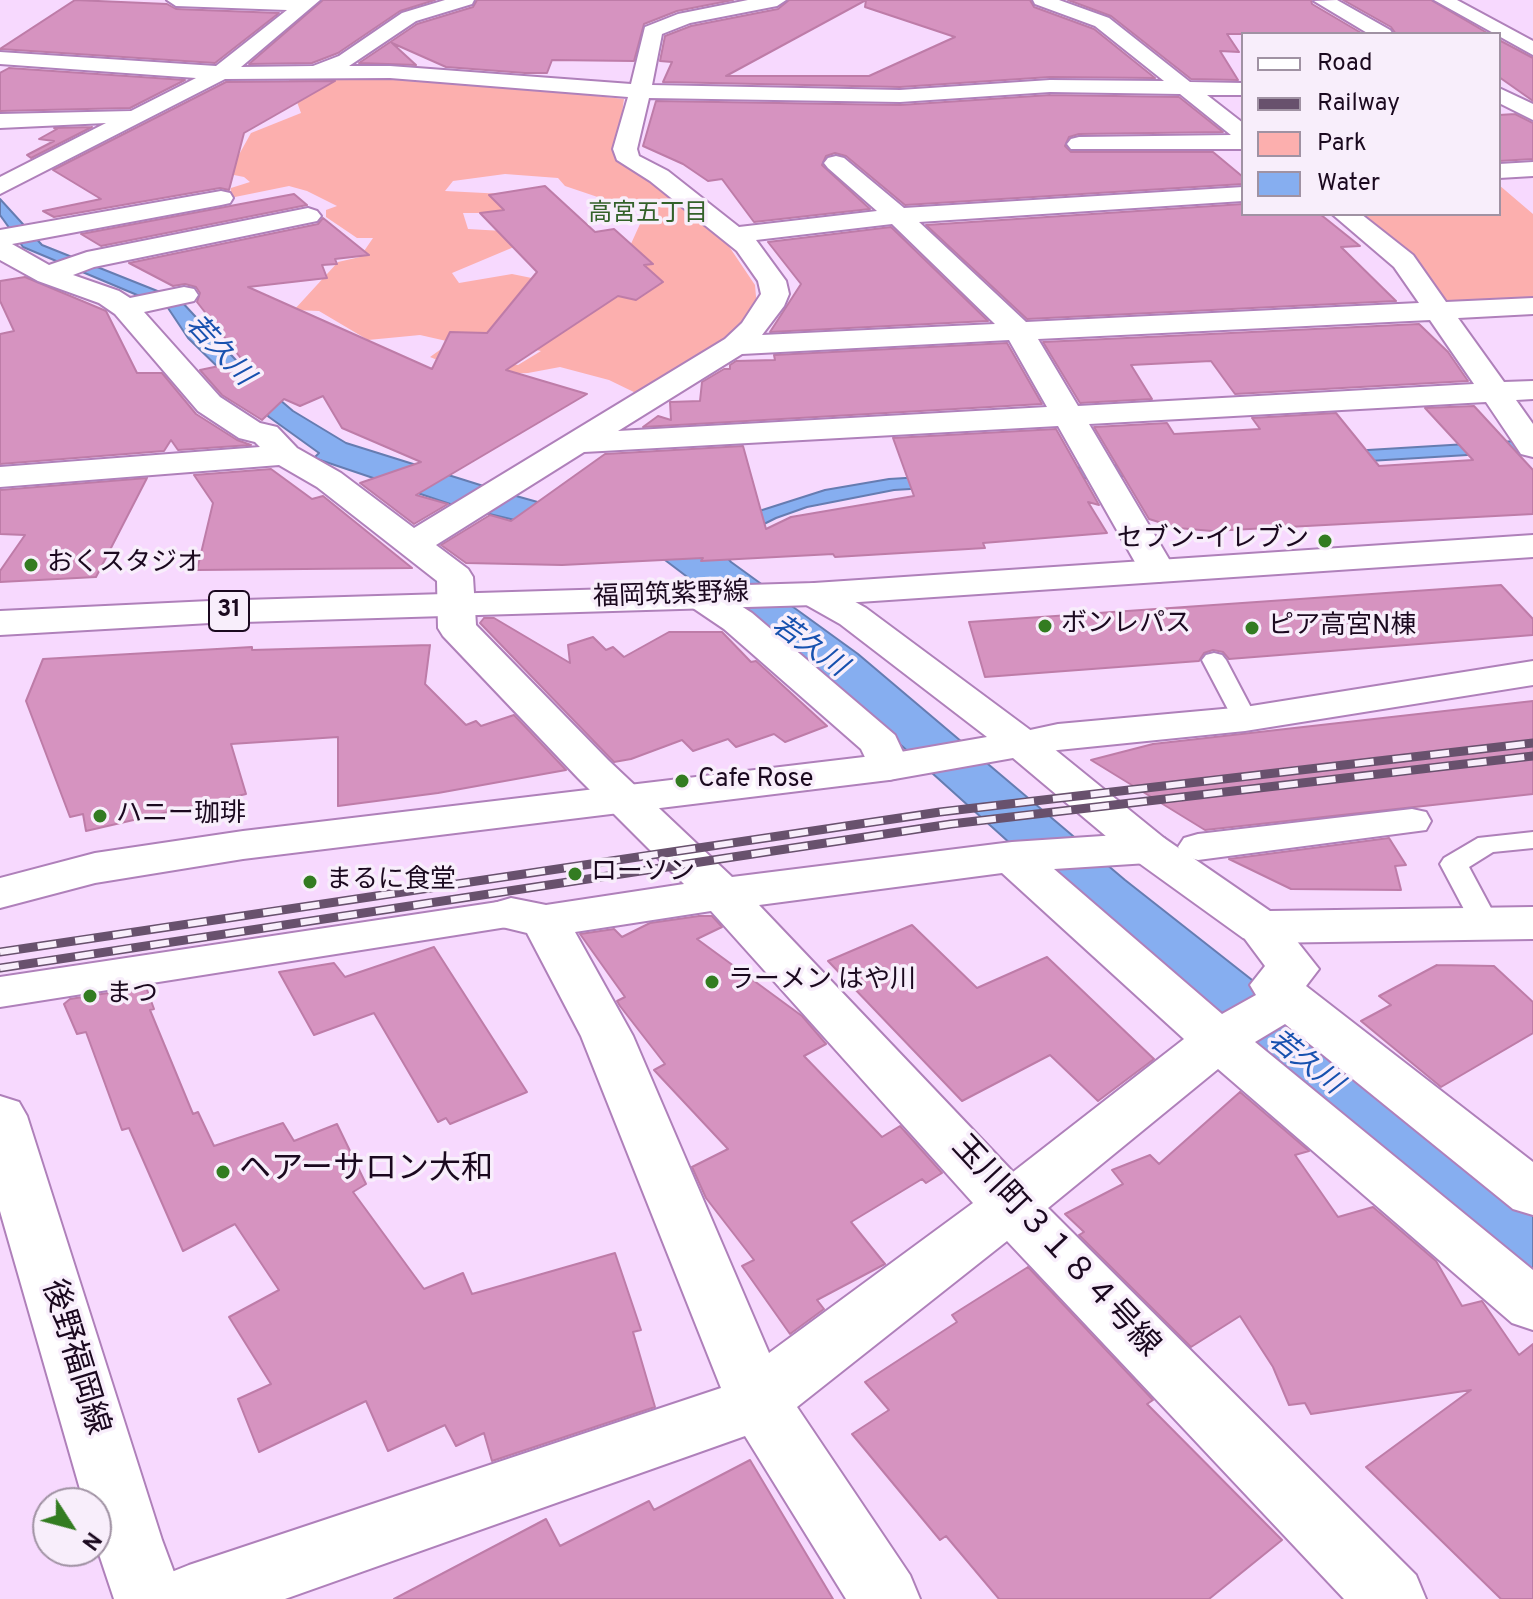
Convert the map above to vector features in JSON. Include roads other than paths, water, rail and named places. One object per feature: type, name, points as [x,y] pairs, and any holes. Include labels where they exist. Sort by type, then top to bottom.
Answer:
[{"type":"street","points":[[176,0],[308,2]]},
{"type":"street","points":[[315,72],[346,60],[409,17],[465,0]]},
{"type":"street","points":[[413,544],[735,345],[752,329],[775,294],[772,281],[746,245],[659,176],[629,160],[625,149],[650,53],[652,31],[688,9],[777,0]]},
{"type":"street","points":[[1042,0],[1102,22],[1241,132]]},
{"type":"street","points":[[1063,6],[1086,0]]},
{"type":"street","points":[[1323,0],[1379,32]]},
{"type":"street","points":[[1443,0],[1533,49]]},
{"type":"street","points":[[0,187],[221,73],[308,2]]},
{"type":"street","points":[[0,58],[221,73],[390,72],[638,91],[900,96],[1050,86],[1241,89]]},
{"type":"street","points":[[1050,86],[1099,186]]},
{"type":"street","points":[[1501,92],[1533,88]]},
{"type":"street","points":[[1501,93],[1533,113]]},
{"type":"street","points":[[0,121],[141,115]]},
{"type":"street","points":[[1079,144],[1241,142]]},
{"type":"street","points":[[836,163],[898,216],[1018,330],[1158,571]]},
{"type":"street","points":[[1501,171],[1533,169]]},
{"type":"street","points":[[734,235],[898,216],[1099,186],[1187,199],[1241,194]]},
{"type":"street","points":[[184,295],[132,307],[4,252],[1,241],[221,198]]},
{"type":"street","points":[[51,274],[87,260],[308,216]]},
{"type":"street","points":[[1348,216],[1404,261],[1531,444]]},
{"type":"street","points":[[735,345],[1533,306]]},
{"type":"street","name":"玉川町３１８４号線","points":[[132,307],[209,404],[250,431],[266,434],[285,455],[329,480],[455,577],[457,628],[722,894],[1012,1205],[1391,1599]]},
{"type":"street","points":[[578,443],[1533,390]]},
{"type":"street","points":[[0,477],[285,455]]},
{"type":"street","name":"福岡筑紫野線","points":[[0,623],[458,603],[814,594],[1533,546]]},
{"type":"street","points":[[814,594],[853,616],[1004,748],[1260,927],[1294,969],[1275,985],[1288,999],[1533,1193]]},
{"type":"street","points":[[705,596],[880,744],[898,766]]},
{"type":"street","points":[[0,893],[95,868],[243,845],[898,766],[1058,737],[1245,719],[1533,673]]},
{"type":"street","points":[[1198,847],[1412,821]]},
{"type":"street","points":[[0,992],[529,917],[1012,857],[1148,848]]},
{"type":"street","points":[[1012,857],[1218,1040],[1533,1305]]},
{"type":"street","points":[[529,917],[607,1036],[759,1403],[885,1599]]},
{"type":"street","points":[[1260,927],[1533,923]]},
{"type":"street","points":[[189,1599],[759,1403],[784,1378],[1012,1205],[1218,1040],[1288,999]]},
{"type":"street","name":"後野福岡線","points":[[0,1116],[128,1540],[149,1599]]},
{"type":"lane","points":[[1214,660],[1245,719]]},
{"type":"lane","points":[[1485,923],[1454,864],[1487,844],[1533,840]]},
{"type":"water","name":"若久川","points":[[0,199],[42,245],[180,300],[247,372],[293,411],[346,443],[509,494],[652,534],[756,512],[825,490],[889,479],[1533,440],[1533,451],[894,490],[807,507],[776,518],[718,547],[731,562],[858,654],[1125,880],[1533,1201],[1533,1289],[1052,881],[902,746],[657,554],[456,506],[314,458],[319,453],[269,417],[188,338],[168,308],[23,247],[0,215]]},
{"type":"railway","points":[[0,952],[940,812],[1533,743]]},
{"type":"railway","points":[[0,968],[951,824],[1533,756]]},
{"type":"place","name":"セブン-イレブン","points":[[1325,541]]},
{"type":"place","name":"おくスタジオ","points":[[31,565]]},
{"type":"place","name":"ボンレパス","points":[[1045,626]]},
{"type":"place","name":"ピア高宮N棟","points":[[1252,628]]},
{"type":"place","name":"Cafe Rose","points":[[682,781]]},
{"type":"place","name":"ハニー珈琲","points":[[100,816]]},
{"type":"place","name":"ローソン","points":[[575,874]]},
{"type":"place","name":"まるに食堂","points":[[310,882]]},
{"type":"place","name":"ラーメン はや川","points":[[712,982]]},
{"type":"place","name":"まつ","points":[[90,996]]},
{"type":"place","name":"ヘアーサロン大和","points":[[223,1172]]},
{"type":"district","name":"高宮五丁目","points":[[648,215]]}]
